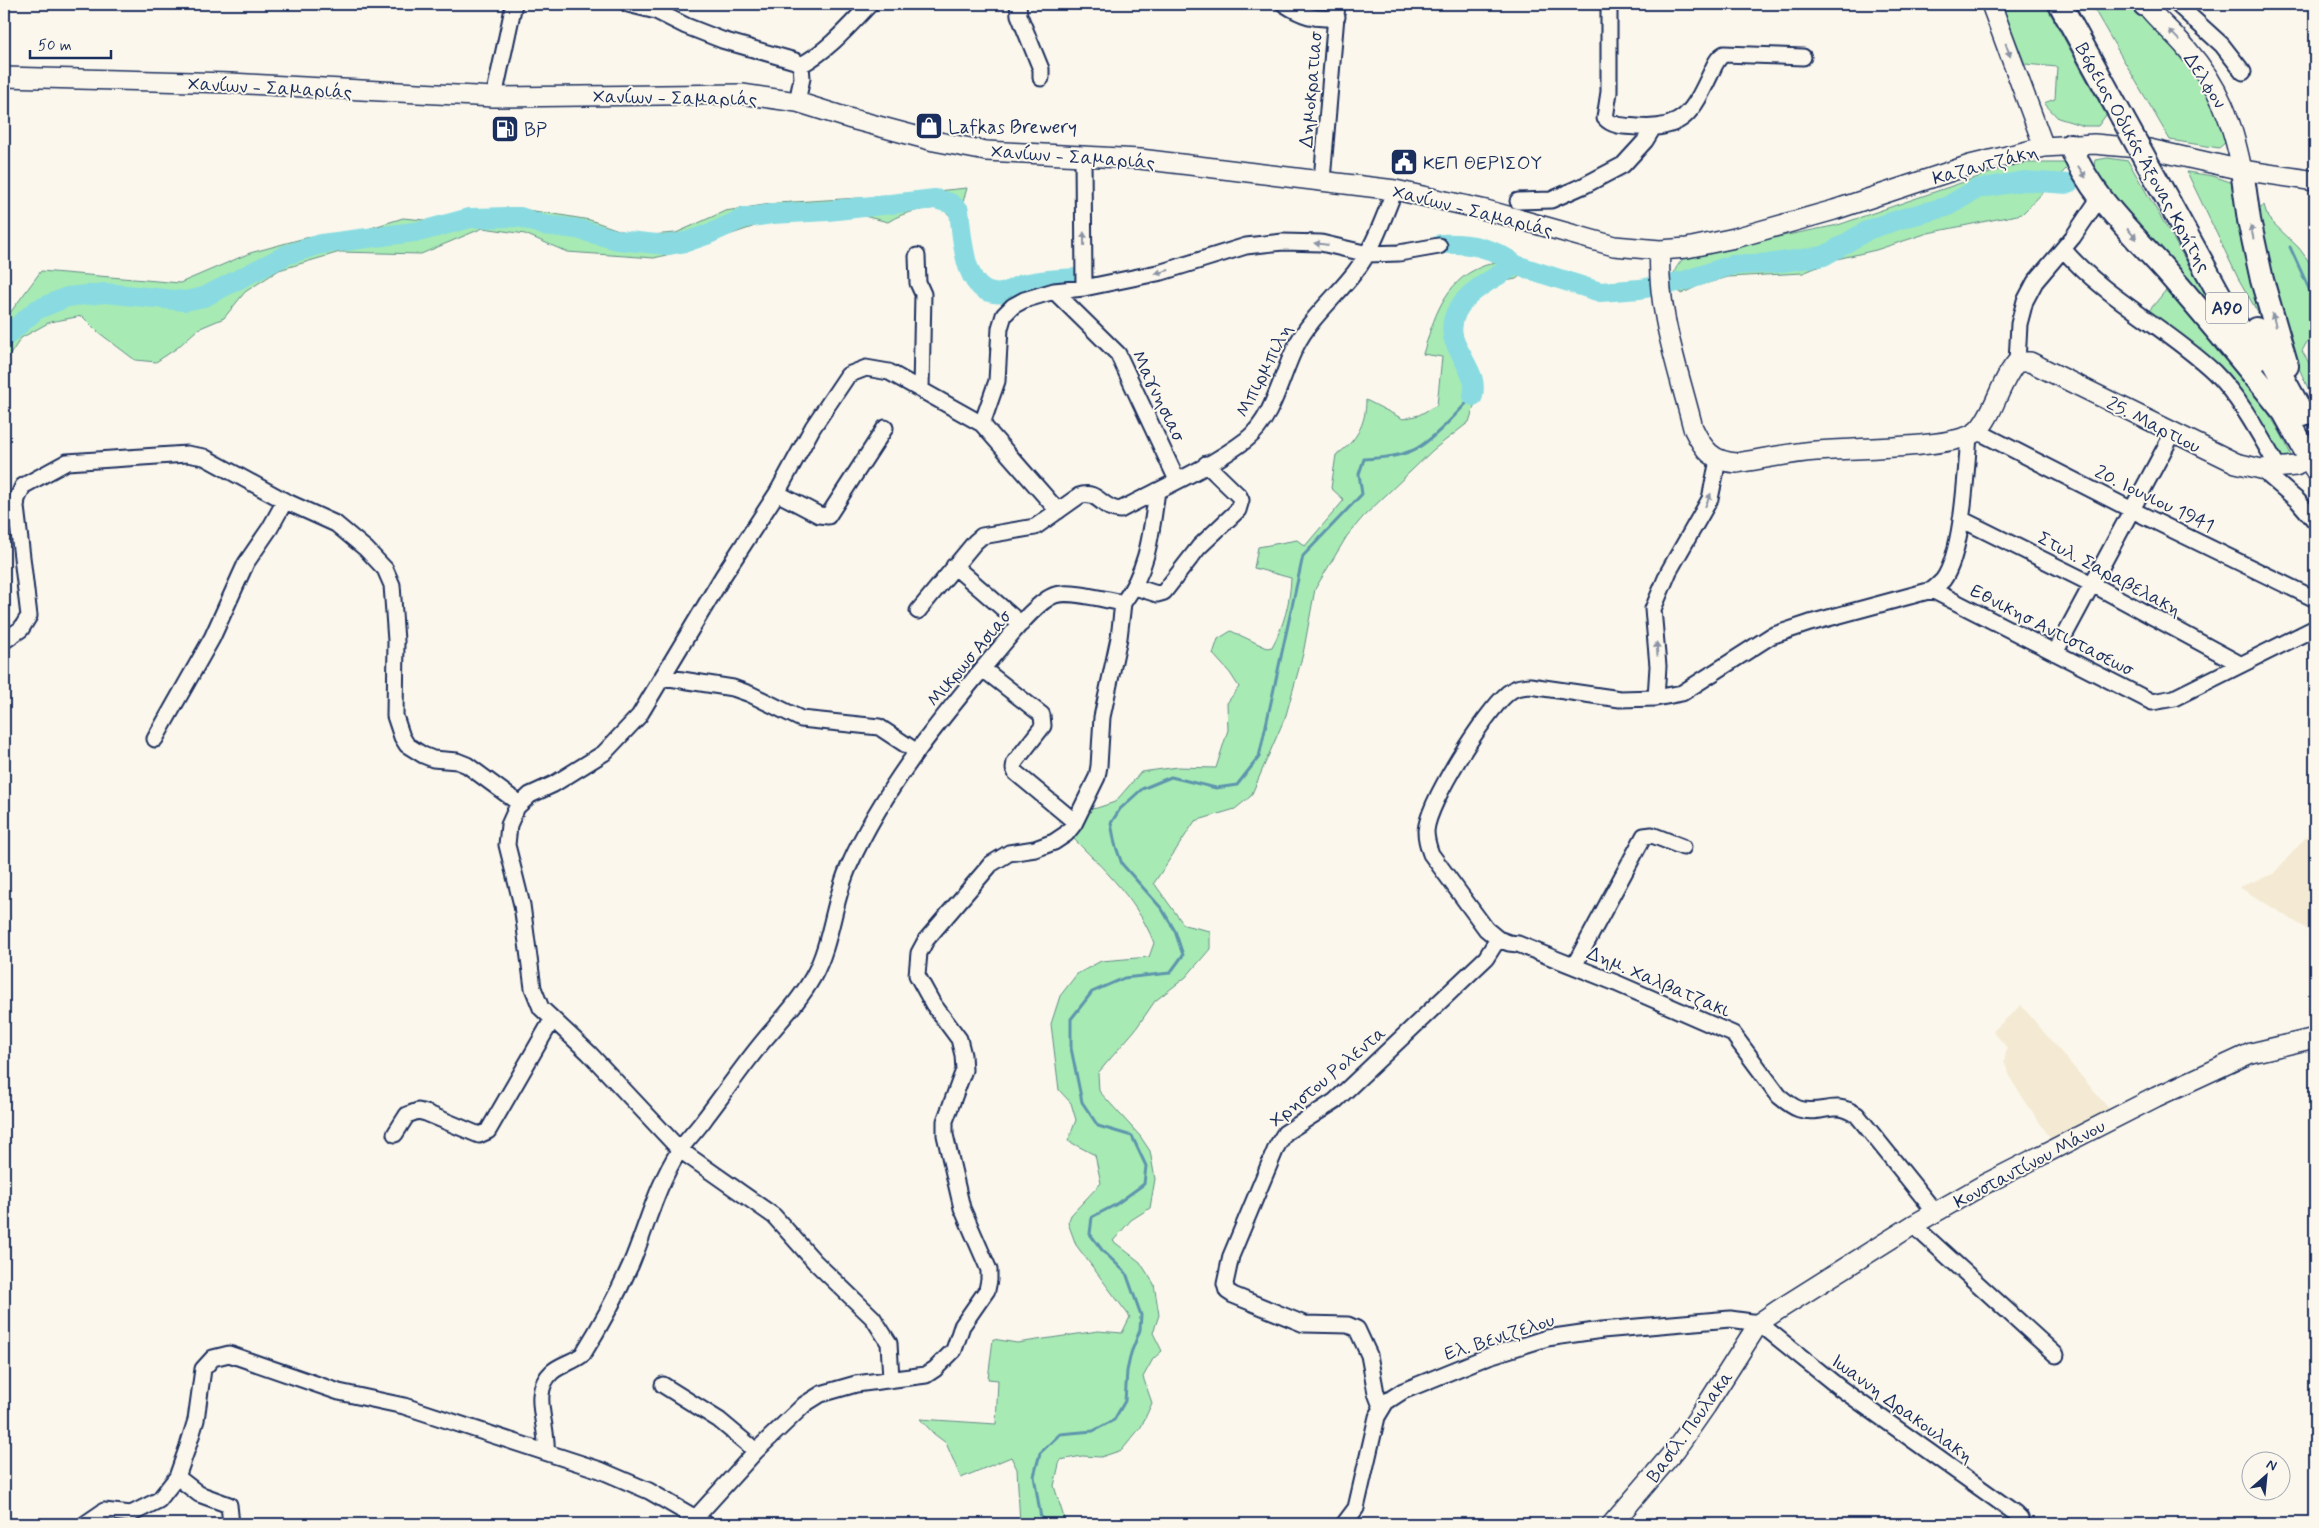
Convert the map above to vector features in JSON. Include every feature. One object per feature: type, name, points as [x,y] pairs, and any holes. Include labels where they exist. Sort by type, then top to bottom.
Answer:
[{"type":"highway","name":"Βόρειος Οδικός Άξονας Κρήτης","points":[[2060,4],[2129,113]]},
{"type":"highway","name":"Βόρειος Οδικός Άξονας Κρήτης","points":[[2077,4],[2129,113],[2177,201],[2290,406],[2315,437]]},
{"type":"highway","points":[[2070,145],[2078,165],[2100,197],[2233,349],[2290,406]]},
{"type":"highway","points":[[2242,170],[2249,220],[2290,406]]},
{"type":"highway","name":"Βόρειος Οδικός Άξονας Κρήτης","points":[[2288,468],[2290,406]]},
{"type":"main road","points":[[1991,4],[2044,147]]},
{"type":"main road","name":"Δελφον","points":[[2145,4],[2186,47],[2224,102],[2234,131],[2242,170]]},
{"type":"main road","name":"Χανίων - Σαμαριάς","points":[[4,77],[230,84],[494,97],[742,94],[797,102],[934,141],[986,151],[1140,159],[1394,190],[1486,210],[1614,246],[1660,250]]},
{"type":"main road","name":"Καζαντζάκη","points":[[1660,250],[1687,248],[1735,238],[1834,210],[1970,166],[2044,147],[2107,145],[2149,149],[2242,170],[2315,182]]},
{"type":"main road","points":[[1660,250],[1659,273],[1666,319],[1694,428],[1700,443],[1711,456],[1725,463],[1737,463],[1814,451],[1921,445],[1973,434],[1983,423],[2009,371],[2017,362]]},
{"type":"main road","name":"25. Μαρτιου","points":[[2017,362],[2030,362],[2236,464],[2288,468]]},
{"type":"main road","name":"Κονσταντίνου Μάνου","points":[[1759,1323],[1913,1224],[1985,1184],[2148,1101],[2234,1061],[2264,1049],[2315,1038]]},
{"type":"main road","name":"Βασίλ. Πουλακα","points":[[1612,1524],[1676,1449],[1759,1323]]},
{"type":"street","points":[[494,97],[514,4]]},
{"type":"street","points":[[628,4],[656,12],[722,40],[778,55],[801,65]]},
{"type":"street","points":[[801,65],[817,56],[840,37],[870,4]]},
{"type":"street","points":[[1018,4],[1020,16],[1041,69],[1041,78]]},
{"type":"street","points":[[1284,4],[1298,13],[1319,19],[1337,10]]},
{"type":"street","points":[[1610,4],[1609,92],[1605,118],[1608,122],[1617,125],[1653,128],[1680,121],[1694,108],[1716,62],[1724,54],[1803,57]]},
{"type":"street","points":[[2177,4],[2222,45],[2243,72]]},
{"type":"street","name":"Δημοκρατιασ","points":[[1322,180],[1337,10]]},
{"type":"street","points":[[797,102],[802,78],[801,65]]},
{"type":"street","points":[[1518,200],[1551,200],[1585,186],[1622,165],[1645,141],[1653,128]]},
{"type":"street","points":[[1082,156],[1084,288]]},
{"type":"street","name":"Μπιρμπιλη","points":[[1058,511],[1078,496],[1086,493],[1094,496],[1113,510],[1120,510],[1206,464],[1247,439],[1256,430],[1274,398],[1296,345],[1309,326],[1368,254],[1394,190]]},
{"type":"street","points":[[2017,362],[2019,324],[2025,302],[2035,282],[2063,249],[2100,197]]},
{"type":"street","points":[[982,424],[997,381],[1000,328],[1004,315],[1013,306],[1024,300],[1054,291],[1084,288],[1162,272],[1246,246],[1283,242],[1321,243],[1368,254],[1399,253],[1439,246]]},
{"type":"street","points":[[2063,249],[2080,269],[2096,283],[2215,373],[2288,468],[2298,501],[2315,521]]},
{"type":"street","points":[[917,256],[918,283],[923,294],[921,389]]},
{"type":"street","name":"Μαγνησιασ","points":[[1054,291],[1118,354],[1177,480]]},
{"type":"street","points":[[892,1379],[889,1343],[873,1318],[815,1262],[774,1216],[680,1150],[589,1053],[540,1008],[533,988],[522,905],[507,845],[509,825],[520,804],[530,795],[554,784],[604,753],[639,716],[723,576],[776,493],[813,427],[848,375],[866,368],[876,368],[890,372],[982,424],[1058,511],[1035,527],[982,536],[954,566],[918,611]]},
{"type":"street","points":[[776,493],[819,515],[828,516],[885,428]]},
{"type":"street","points":[[2055,653],[2173,433]]},
{"type":"street","points":[[1498,939],[1486,929],[1431,854],[1427,844],[1426,831],[1429,818],[1465,749],[1502,699],[1518,687],[1530,686],[1620,699],[1656,698],[1682,693],[1771,636],[1810,623],[1932,590],[1944,579],[1955,551],[1973,434]]},
{"type":"street","name":"20. Ιουνιου 1941","points":[[1973,434],[2315,599]]},
{"type":"street","points":[[4,640],[21,629],[29,616],[16,507],[19,492],[29,482],[61,464],[179,454],[204,457],[285,501],[336,524],[360,542],[389,576],[394,599],[396,624],[395,716],[397,727],[407,745],[432,759],[462,762],[520,804]]},
{"type":"street","points":[[1656,698],[1658,666],[1654,609],[1669,571],[1710,499],[1718,460]]},
{"type":"street","points":[[1135,586],[1157,594],[1164,592],[1198,547],[1241,505],[1239,496],[1206,464]]},
{"type":"street","points":[[85,1524],[104,1511],[131,1514],[159,1500],[177,1477],[196,1420],[204,1369],[213,1358],[229,1354],[339,1392],[404,1406],[600,1470],[649,1491],[697,1522],[756,1451],[805,1404],[822,1394],[856,1384],[926,1375],[947,1359],[954,1350],[962,1326],[987,1290],[989,1270],[962,1208],[944,1135],[944,1120],[964,1070],[963,1054],[959,1039],[933,1004],[917,975],[919,953],[926,940],[990,864],[1009,853],[1054,842],[1066,834],[1075,822],[1097,777],[1100,766],[1102,717],[1119,638],[1123,602],[1135,586],[1150,544],[1157,491]]},
{"type":"street","points":[[155,739],[212,638],[246,563],[270,528],[285,501]]},
{"type":"street","name":"Στυλ. Σαραβελακη","points":[[1961,519],[2092,584],[2240,664]]},
{"type":"street","points":[[954,566],[1020,624]]},
{"type":"street","name":"Εθνικησ Αντιστασεωσ","points":[[1932,590],[2143,699],[2154,702],[2174,698],[2240,664]]},
{"type":"street","name":"Μικρωσ Ασιασ","points":[[546,1452],[546,1429],[540,1408],[544,1382],[551,1373],[577,1360],[583,1354],[600,1326],[632,1261],[646,1218],[665,1176],[680,1150],[763,1041],[803,994],[817,969],[849,865],[870,825],[917,752],[1020,624],[1054,595],[1070,594],[1123,602]]},
{"type":"street","points":[[2240,664],[2315,628]]},
{"type":"street","points":[[982,669],[1042,715],[1043,726],[1015,762],[1014,768],[1016,773],[1075,822]]},
{"type":"street","points":[[663,677],[733,688],[750,694],[801,719],[879,727],[917,752]]},
{"type":"street","points":[[1574,966],[1644,836],[1652,834],[1683,847]]},
{"type":"street","name":"Δημ. Χαλβατζακι","points":[[1498,939],[1518,944],[1574,966],[1733,1034],[1779,1096],[1798,1109],[1808,1111],[1842,1107],[1857,1115],[1936,1212]]},
{"type":"street","name":"Χρηστου Ρολεντα","points":[[1382,1409],[1376,1393],[1369,1355],[1357,1329],[1348,1325],[1304,1324],[1232,1296],[1227,1291],[1226,1284],[1231,1256],[1277,1146],[1285,1133],[1335,1101],[1374,1066],[1486,958],[1498,939]]},
{"type":"street","points":[[395,1134],[407,1115],[418,1111],[479,1135],[488,1131],[552,1020]]},
{"type":"street","points":[[1913,1224],[2056,1355]]},
{"type":"street","name":"Ελ. Βενιζελου","points":[[1344,1524],[1356,1508],[1377,1417],[1386,1402],[1403,1391],[1489,1356],[1547,1338],[1602,1330],[1730,1319],[1759,1323]]},
{"type":"street","name":"Ιωαννη Δρακουλακη","points":[[1759,1323],[1840,1388],[2015,1513],[2020,1518],[2022,1524]]},
{"type":"street","points":[[663,1385],[719,1420],[756,1451]]},
{"type":"street","points":[[177,1477],[199,1494],[229,1505],[231,1524]]},
{"type":"shaded area","points":[[2315,827],[2315,934],[2239,887],[2273,874]]},
{"type":"shaded area","points":[[2021,1005],[2111,1111],[2052,1141],[2013,1083],[2004,1062],[2007,1048],[1993,1031]]},
{"type":"green space","points":[[2002,4],[2045,4],[2106,115],[2098,126],[2084,126],[2058,118],[2044,103],[2055,99],[2057,67],[2025,64]]},
{"type":"green space","points":[[2091,4],[2140,4],[2192,62],[2217,106],[2226,142],[2219,148],[2170,140]]},
{"type":"green space","points":[[2108,158],[2128,161],[2227,331],[2104,191],[2093,170],[2095,160]]},
{"type":"green space","points":[[2019,163],[2066,163],[2070,165],[2022,214],[1928,233],[1876,250],[1837,259],[1803,273],[1728,277],[1698,286],[1681,294],[1675,282],[1675,270],[1686,255],[1838,225]]},
{"type":"green space","points":[[2187,172],[2213,176],[2233,183],[2270,334],[2238,278]]},
{"type":"green space","points":[[967,188],[963,202],[967,245],[959,243],[954,219],[941,208],[914,211],[888,222],[860,215],[761,224],[682,251],[654,258],[567,252],[525,234],[483,228],[421,254],[340,252],[279,270],[245,292],[224,318],[198,329],[177,348],[156,362],[135,360],[98,332],[82,316],[50,322],[21,338],[4,364],[4,321],[41,271],[180,283],[250,253],[305,238],[358,232],[403,218],[435,221],[469,209],[514,208],[554,214],[590,220],[636,236],[676,233],[725,211],[777,203],[875,197]]},
{"type":"green space","points":[[2264,205],[2268,218],[2299,248],[2315,270],[2315,345],[2307,342],[2302,351],[2315,373],[2315,404],[2278,321],[2255,210]]},
{"type":"green space","points":[[1514,257],[1533,266],[1516,279],[1496,283],[1471,302],[1463,313],[1461,329],[1464,343],[1481,384],[1469,422],[1433,450],[1363,517],[1347,536],[1315,589],[1303,654],[1286,715],[1251,796],[1235,809],[1195,821],[1154,883],[1184,925],[1210,931],[1210,949],[1186,977],[1155,1001],[1135,1030],[1098,1073],[1099,1091],[1140,1136],[1150,1151],[1155,1179],[1150,1208],[1131,1220],[1113,1241],[1140,1262],[1154,1284],[1159,1315],[1153,1333],[1162,1351],[1153,1359],[1143,1377],[1152,1403],[1141,1427],[1122,1450],[1101,1457],[1082,1456],[1060,1460],[1054,1486],[1066,1524],[1020,1524],[1017,1469],[1011,1457],[961,1478],[946,1443],[934,1434],[920,1419],[996,1424],[998,1380],[988,1379],[993,1339],[1017,1343],[1098,1331],[1122,1333],[1130,1317],[1076,1245],[1068,1223],[1071,1215],[1101,1183],[1095,1155],[1068,1141],[1076,1120],[1071,1103],[1059,1090],[1051,1024],[1060,996],[1077,974],[1101,961],[1149,957],[1154,943],[1137,910],[1126,895],[1062,827],[1072,812],[1097,808],[1115,802],[1141,772],[1178,767],[1216,768],[1228,730],[1227,703],[1239,687],[1230,673],[1213,654],[1218,639],[1231,631],[1267,648],[1272,647],[1288,605],[1291,578],[1254,568],[1258,547],[1297,540],[1305,546],[1344,500],[1331,488],[1336,455],[1349,444],[1362,425],[1366,400],[1403,419],[1419,415],[1437,405],[1442,357],[1423,354],[1431,328],[1442,303],[1449,292],[1468,273],[1485,265]]},
{"type":"green space","points":[[2171,284],[2248,383],[2277,427],[2292,459],[2278,458],[2237,387],[2148,312]]},
{"type":"waterway","points":[[1441,244],[1481,247],[1499,254],[1516,265],[1600,292],[1640,289],[1684,281],[1732,265],[1774,263],[1824,256],[1870,229],[1946,207],[1977,189],[2024,181],[2068,184]]},
{"type":"waterway","points":[[4,338],[36,310],[67,297],[105,293],[185,301],[204,297],[286,255],[321,244],[422,231],[470,218],[520,217],[543,225],[577,229],[618,240],[667,245],[686,242],[709,234],[744,218],[935,199],[950,203],[959,210],[967,263],[972,276],[979,286],[989,292],[1002,293],[1020,285],[1034,282],[1078,278]]},
{"type":"waterway","points":[[2290,247],[2310,291],[2315,308]]},
{"type":"waterway","points":[[1473,396],[1474,386],[1472,378],[1453,336],[1453,323],[1456,312],[1472,293],[1516,265]]},
{"type":"waterway","points":[[1042,1524],[1034,1476],[1040,1453],[1060,1434],[1093,1431],[1114,1420],[1125,1401],[1127,1371],[1131,1353],[1140,1330],[1141,1315],[1126,1273],[1102,1250],[1090,1234],[1092,1217],[1115,1205],[1144,1184],[1146,1166],[1132,1136],[1098,1126],[1082,1102],[1071,1048],[1071,1019],[1092,992],[1124,978],[1170,973],[1183,955],[1175,931],[1162,909],[1122,864],[1115,844],[1111,823],[1120,809],[1142,789],[1171,777],[1216,788],[1237,785],[1259,757],[1303,556],[1362,494],[1359,474],[1364,459],[1394,456],[1418,448],[1444,427],[1473,396]]},
{"type":"place","name":"Lafkas Brewery","points":[[929,126]]},
{"type":"place","name":"BP","points":[[505,129]]},
{"type":"place","name":"ΚΕΠ ΘΕΡΙΣΟΥ","points":[[1404,162]]}]
